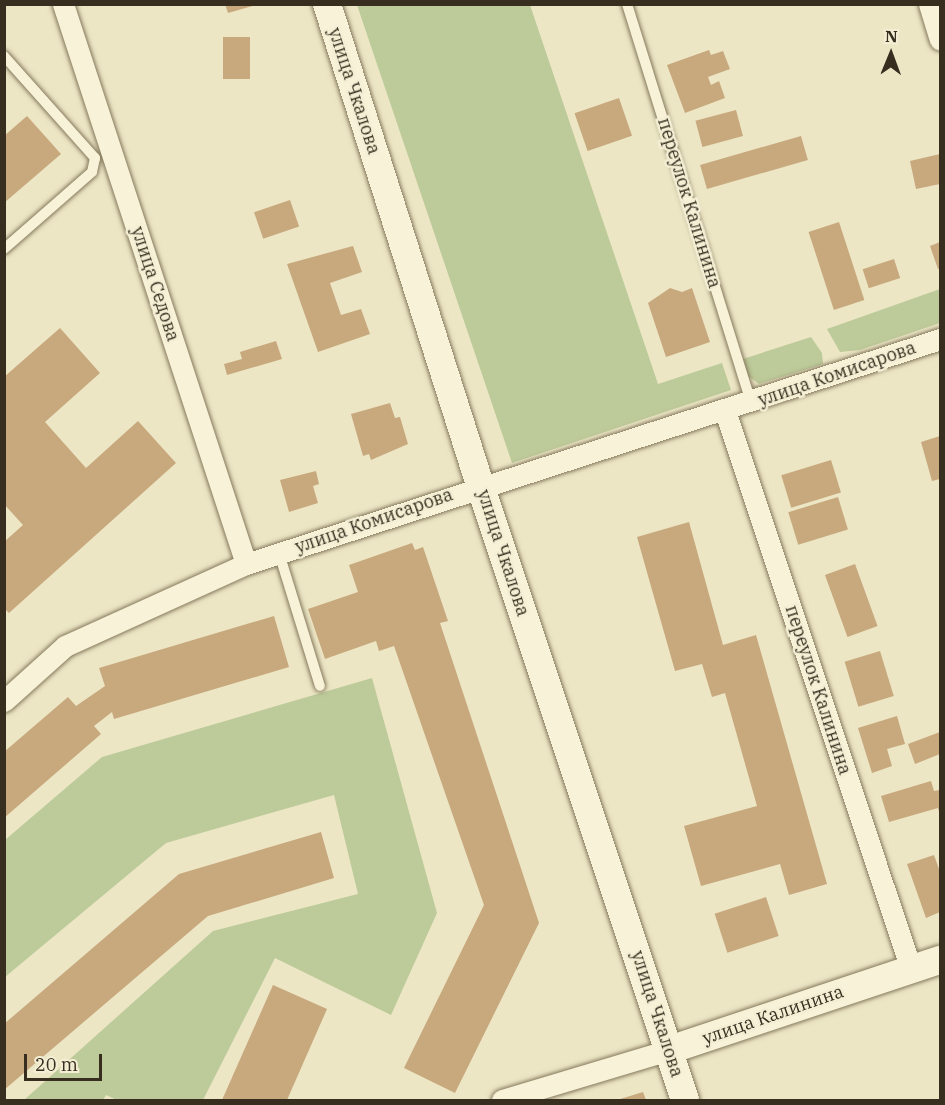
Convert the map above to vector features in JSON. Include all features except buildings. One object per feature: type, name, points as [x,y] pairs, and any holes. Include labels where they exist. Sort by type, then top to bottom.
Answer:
[{"type":"main road","name":"улица Чкалова","points":[[327,4],[480,485],[685,1101]]},
{"type":"main road","name":"улица Калинина","points":[[669,1050],[940,960]]},
{"type":"street","name":"улица Седова","points":[[63,4],[246,564]]},
{"type":"street","points":[[929,4],[940,39]]},
{"type":"street","name":"улица Комисарова","points":[[4,701],[65,646],[246,564],[480,485],[725,411],[940,339]]},
{"type":"street","name":"переулок Калинина","points":[[725,411],[911,969]]},
{"type":"street","name":"улица Калинина","points":[[502,1101],[669,1050]]},
{"type":"lane","name":"переулок Калинина","points":[[627,4],[751,402]]},
{"type":"lane","points":[[4,56],[95,158],[93,172],[4,249]]},
{"type":"lane","points":[[279,553],[320,686]]},
{"type":"green space","points":[[357,5],[530,5],[658,384],[722,363],[731,390],[512,463]]},
{"type":"green space","points":[[940,289],[940,323],[860,350],[840,352],[827,329]]},
{"type":"green space","points":[[811,337],[822,353],[823,364],[759,384],[748,376],[743,359]]},
{"type":"green space","points":[[372,678],[437,913],[391,1015],[275,958],[203,1100],[117,1100],[106,1095],[103,1100],[24,1100],[213,931],[358,894],[334,795],[166,843],[5,977],[5,840],[102,757]]}]
